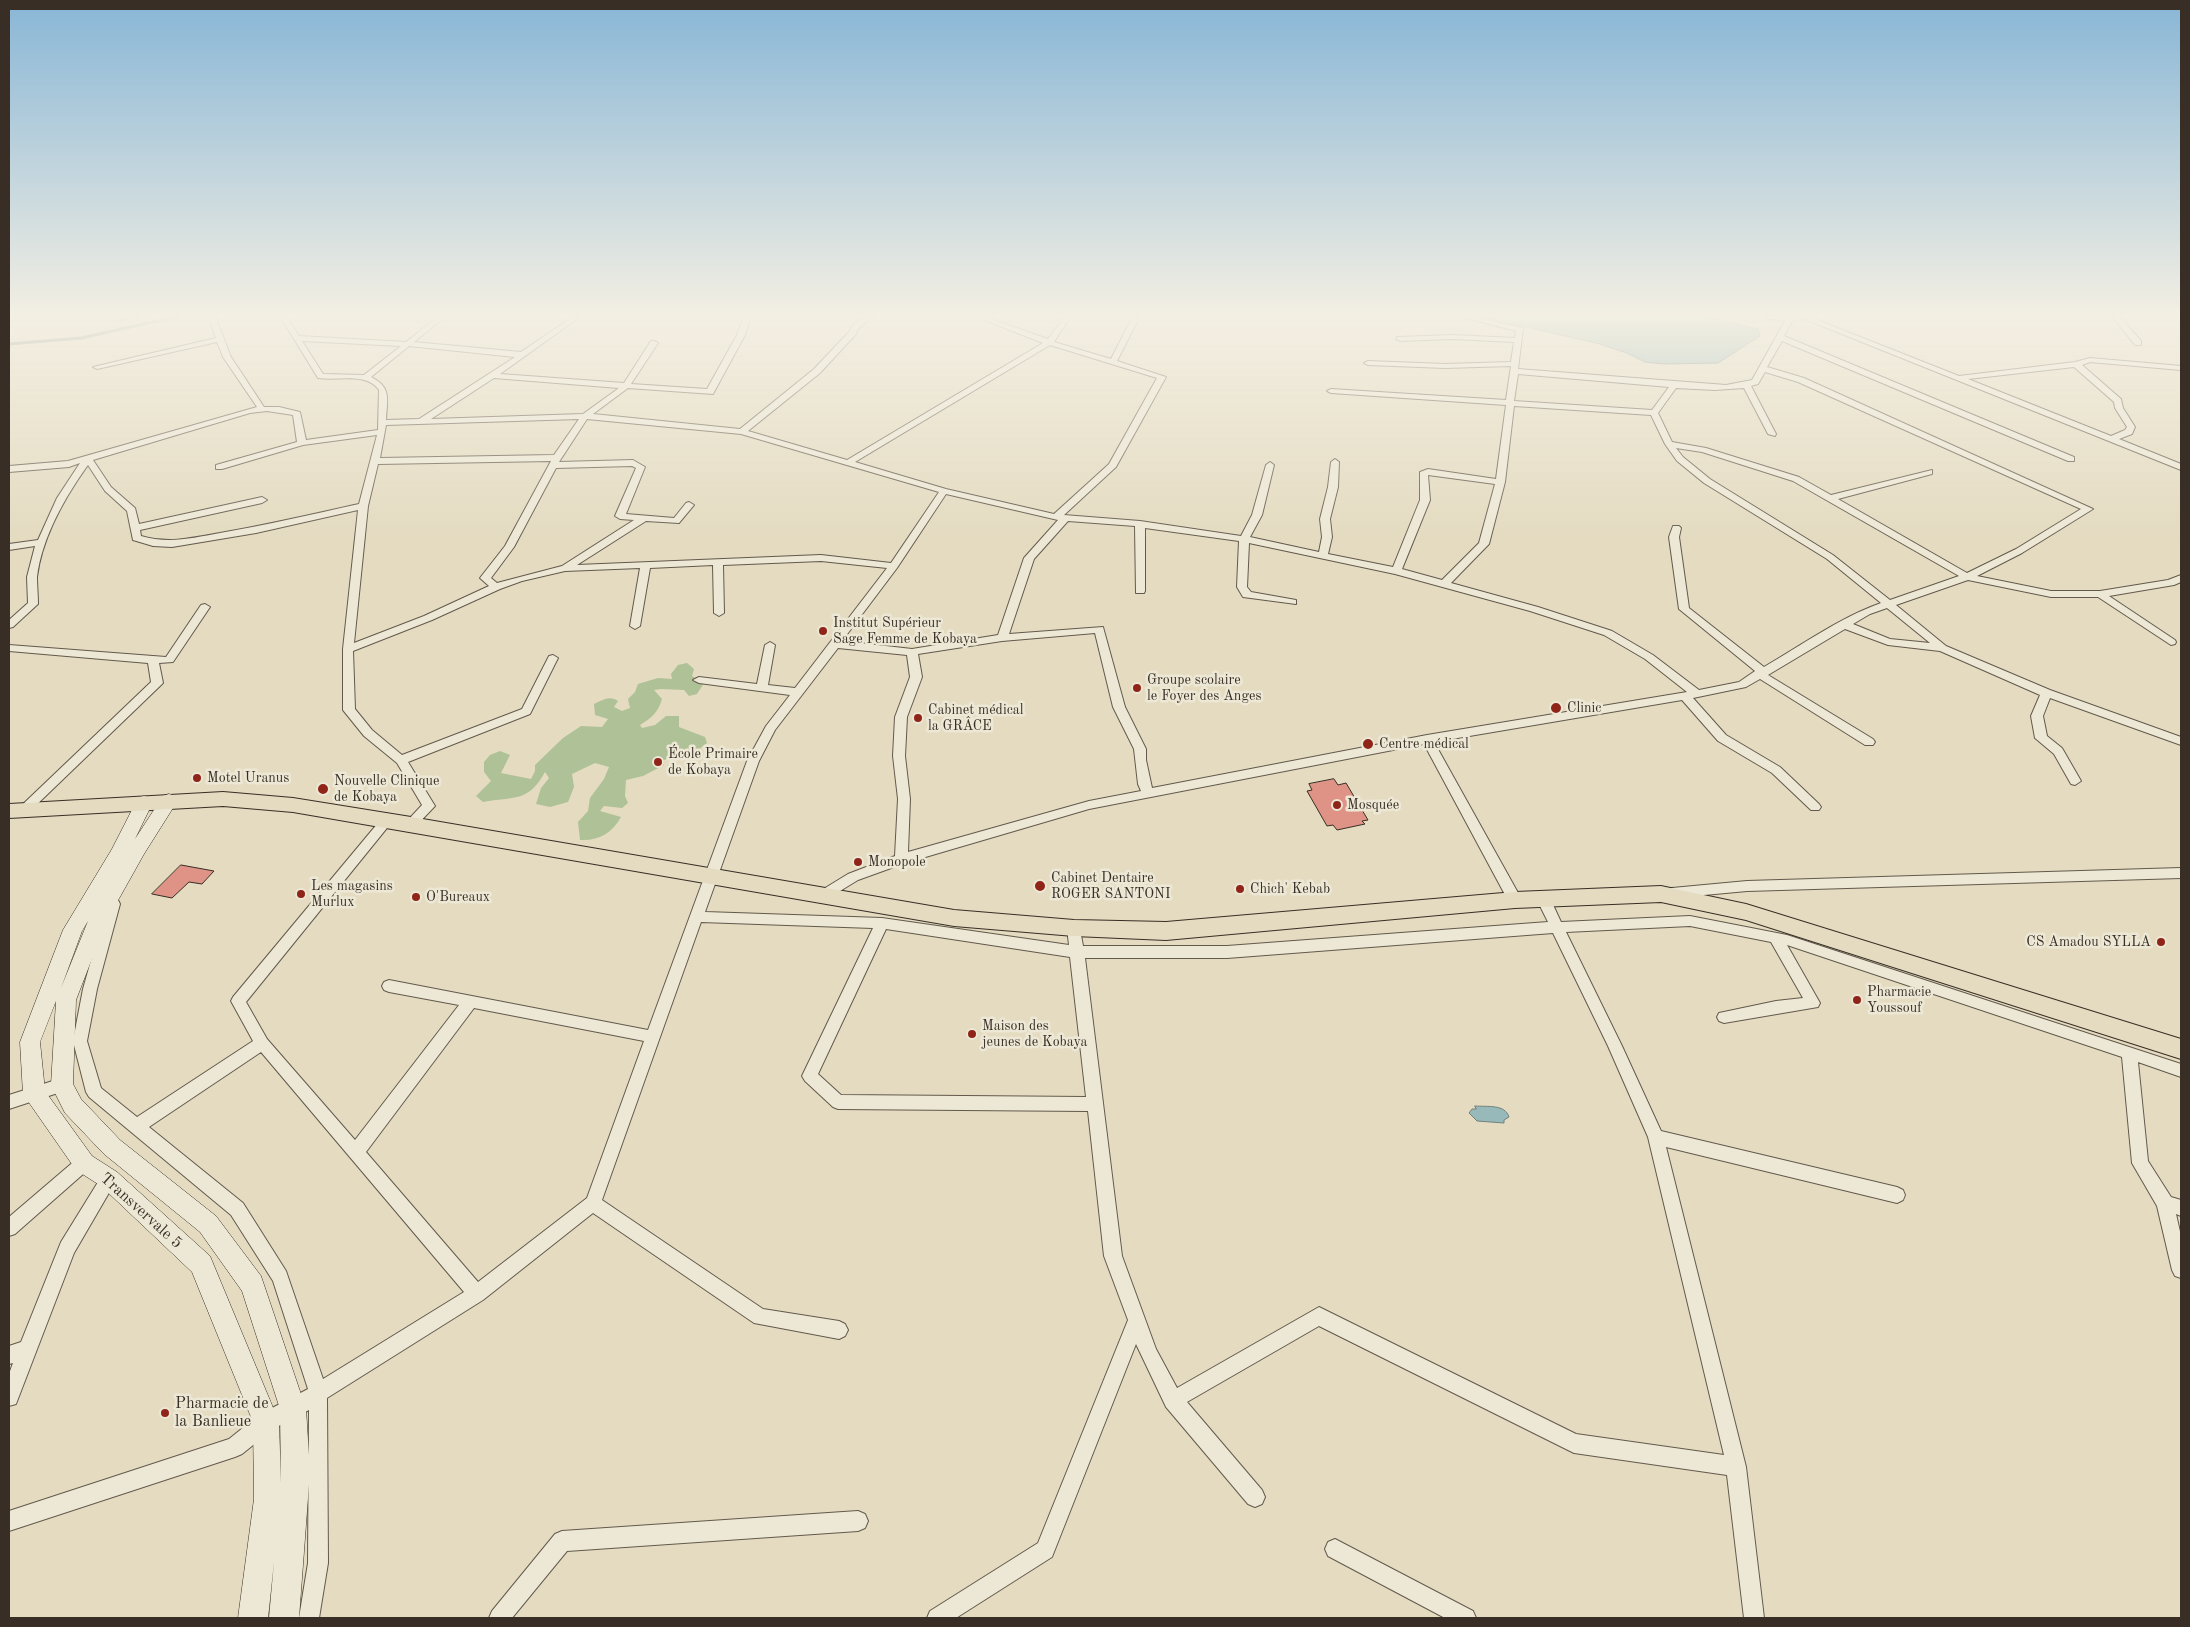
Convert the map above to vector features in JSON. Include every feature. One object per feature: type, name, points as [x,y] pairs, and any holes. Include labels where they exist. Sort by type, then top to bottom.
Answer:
[{"type":"main road","points":[[17,810],[169,800],[223,799],[293,805],[822,897],[954,918],[1074,928],[1166,931],[1514,900],[1661,894],[1746,912],[1814,940],[2181,1049]]},
{"type":"main road","points":[[62,1085],[66,1000],[98,920],[137,850],[169,800]]},
{"type":"main road","points":[[34,1094],[30,1042],[74,930],[120,851],[144,802]]},
{"type":"main road","name":"Transvervale 5","points":[[62,1085],[73,1106],[112,1147],[208,1224],[252,1285],[293,1408],[296,1471],[284,1618]]},
{"type":"main road","name":"Transvervale 5","points":[[34,1094],[84,1163],[110,1179],[201,1264],[266,1422],[268,1499],[252,1618]]},
{"type":"street","points":[[251,392],[262,409]]},
{"type":"street","points":[[383,392],[383,427],[363,506],[348,649],[349,710],[368,733],[401,760],[429,806],[411,824]]},
{"type":"street","points":[[423,420],[467,392]]},
{"type":"street","points":[[496,587],[485,578],[509,547],[555,462],[585,416],[618,392]]},
{"type":"street","points":[[742,432],[791,392]]},
{"type":"street","points":[[848,462],[965,392]]},
{"type":"street","points":[[1002,638],[1029,558],[1061,517],[1113,464],[1154,392]]},
{"type":"street","points":[[1345,392],[1654,413]]},
{"type":"street","points":[[1443,585],[1484,544],[1500,482],[1511,392]]},
{"type":"street","points":[[1654,413],[1669,392]]},
{"type":"street","points":[[1750,392],[1772,434]]},
{"type":"street","points":[[822,897],[853,877],[901,859],[1089,805],[1427,739],[1742,685],[1866,612],[1967,577],[2019,551],[2088,509],[1828,392]]},
{"type":"street","points":[[1911,392],[2072,459]]},
{"type":"street","points":[[1992,392],[2181,467]]},
{"type":"street","points":[[2108,392],[2118,401],[2119,408],[2131,427],[2129,432],[2112,440]]},
{"type":"street","points":[[9,469],[69,464],[249,411],[262,409],[286,409],[297,414],[302,443]]},
{"type":"street","points":[[1654,413],[1669,444],[1680,458],[1707,481],[1830,556],[1942,648],[2046,694],[2181,741]]},
{"type":"street","points":[[219,468],[302,443],[423,420],[585,416],[742,432],[944,490],[1061,517],[1140,524],[1244,539],[1323,554],[1396,570],[1443,585],[1534,609],[1608,633],[1649,657],[1691,695],[1722,738],[1776,770],[1815,807]]},
{"type":"street","points":[[1669,444],[1703,450],[1796,479],[1967,577],[2051,594],[2100,594],[2170,583],[2181,578]]},
{"type":"street","points":[[88,458],[108,489],[132,510],[136,538],[153,543],[172,544],[256,530],[363,506]]},
{"type":"street","points":[[9,625],[32,604],[32,574],[42,542],[71,481],[88,458]]},
{"type":"street","points":[[375,461],[633,463],[641,466],[620,516],[676,521],[689,505]]},
{"type":"street","points":[[1323,554],[1327,536],[1324,519],[1333,487],[1336,462]]},
{"type":"street","points":[[1270,465],[1257,515],[1244,539],[1242,587],[1247,594],[1292,602]]},
{"type":"street","points":[[1396,570],[1425,500],[1423,474],[1428,472],[1500,482]]},
{"type":"street","points":[[1831,498],[1929,472]]},
{"type":"street","points":[[9,1521],[234,1448],[266,1422],[293,1408],[477,1294],[593,1203],[753,760],[770,729],[894,566],[944,490]]},
{"type":"street","points":[[134,528],[262,500]]},
{"type":"street","points":[[565,568],[644,518]]},
{"type":"street","points":[[1140,524],[1140,591]]},
{"type":"street","points":[[1676,528],[1674,538],[1684,609],[1761,673],[1869,742]]},
{"type":"street","points":[[9,547],[42,542]]},
{"type":"street","points":[[348,649],[428,618],[519,578],[565,568],[821,558],[894,566]]},
{"type":"street","points":[[718,563],[719,613]]},
{"type":"street","points":[[635,626],[645,566]]},
{"type":"street","points":[[2170,583],[2181,587]]},
{"type":"street","points":[[2100,594],[2154,628],[2171,642]]},
{"type":"street","points":[[9,648],[169,660],[205,607]]},
{"type":"street","points":[[1843,624],[1888,642],[1942,648]]},
{"type":"street","points":[[835,644],[912,652],[1002,638],[1100,630],[1119,707],[1140,749],[1144,784],[1148,794]]},
{"type":"street","points":[[762,688],[770,645]]},
{"type":"street","points":[[901,859],[904,799],[899,746],[901,717],[916,677],[912,652]]},
{"type":"street","points":[[401,760],[526,711],[553,658]]},
{"type":"street","points":[[17,810],[157,683],[153,660]]},
{"type":"street","points":[[699,680],[797,692]]},
{"type":"street","points":[[2046,694],[2037,716],[2041,738],[2058,751],[2075,782]]},
{"type":"street","points":[[1427,739],[1514,900]]},
{"type":"street","points":[[387,820],[238,1001],[262,1043],[477,1294]]},
{"type":"street","points":[[137,850],[110,912],[90,989],[80,1041],[94,1092],[237,1209],[280,1277],[318,1391],[318,1562],[309,1618]]},
{"type":"street","points":[[1661,894],[1747,886],[2181,873]]},
{"type":"street","points":[[1543,898],[1615,1046],[1656,1137],[1736,1467],[1754,1618]]},
{"type":"street","points":[[695,917],[882,923],[1076,952],[1227,952],[1557,927],[1690,921],[1787,940],[1814,940],[2181,1070]]},
{"type":"street","points":[[882,923],[810,1076],[838,1102],[1094,1104]]},
{"type":"street","points":[[1074,928],[1113,1256],[1148,1354],[1173,1400],[1255,1497]]},
{"type":"street","points":[[1724,1017],[1776,1007],[1813,1003],[1778,943],[1787,940]]},
{"type":"street","points":[[389,986],[653,1037]]},
{"type":"street","points":[[356,1152],[470,1002]]},
{"type":"street","points":[[137,1126],[262,1043]]},
{"type":"street","points":[[2130,1052],[2140,1163],[2173,1206],[2181,1270]]},
{"type":"street","points":[[9,1102],[62,1085]]},
{"type":"street","points":[[1656,1137],[1897,1195]]},
{"type":"street","points":[[9,1228],[84,1163]]},
{"type":"street","points":[[9,1397],[17,1352],[67,1248],[110,1179]]},
{"type":"street","points":[[593,1203],[760,1317],[840,1330]]},
{"type":"street","points":[[1173,1400],[1319,1316],[1574,1443],[1736,1467]]},
{"type":"street","points":[[937,1618],[1045,1550],[1136,1322]]},
{"type":"street","points":[[499,1618],[562,1541],[858,1521]]},
{"type":"street","points":[[1335,1549],[1466,1618]]},
{"type":"green space","points":[[687,663],[694,669],[692,676],[704,683],[697,694],[689,696],[684,690],[654,690],[662,699],[660,704],[654,715],[640,725],[642,728],[655,725],[666,716],[679,716],[679,727],[705,737],[707,743],[694,753],[681,753],[662,761],[664,765],[643,776],[626,780],[625,796],[628,803],[622,808],[604,806],[600,811],[621,817],[609,832],[593,839],[580,840],[578,822],[588,811],[590,798],[604,779],[609,767],[595,763],[572,774],[574,787],[568,802],[550,807],[536,804],[541,788],[549,778],[545,772],[539,782],[526,794],[483,802],[476,796],[491,781],[484,772],[484,762],[490,755],[500,751],[510,755],[501,773],[531,779],[535,771],[535,765],[563,738],[581,726],[602,727],[608,719],[595,715],[594,704],[612,698],[618,701],[614,707],[622,711],[630,708],[628,699],[635,692],[638,684],[658,678],[672,679],[671,674],[678,665]]},
{"type":"water","points":[[1475,1106],[1500,1108],[1509,1117],[1504,1120],[1504,1123],[1477,1121],[1469,1113],[1472,1109],[1476,1109]]},
{"type":"building","name":"Mosquée","points":[[1334,779],[1338,785],[1346,783],[1368,820],[1362,821],[1365,824],[1337,830],[1333,825],[1327,826],[1307,791],[1312,790],[1309,784]]},
{"type":"building","points":[[181,865],[214,871],[202,884],[189,882],[172,898],[152,894]]},
{"type":"place","name":"Institut Supérieur Sage Femme de Kobaya","points":[[823,631]]},
{"type":"place","name":"Groupe scolaire le Foyer des Anges","points":[[1137,688]]},
{"type":"place","name":"Clinic","points":[[1556,708]]},
{"type":"place","name":"Cabinet médical la GRÂCE","points":[[918,718]]},
{"type":"place","name":"Centre médical","points":[[1368,744]]},
{"type":"place","name":"École Primaire de Kobaya","points":[[658,762]]},
{"type":"place","name":"Motel Uranus","points":[[197,778]]},
{"type":"place","name":"Nouvelle Clinique de Kobaya","points":[[323,789]]},
{"type":"place","name":"Mosquée","points":[[1337,805]]},
{"type":"place","name":"Monopole","points":[[858,862]]},
{"type":"place","name":"Cabinet Dentaire ROGER SANTONI","points":[[1040,886]]},
{"type":"place","name":"Chich' Kebab","points":[[1240,889]]},
{"type":"place","name":"Les magasins Murlux","points":[[301,894]]},
{"type":"place","name":"O'Bureaux","points":[[416,897]]},
{"type":"place","name":"CS Amadou SYLLA","points":[[2161,942]]},
{"type":"place","name":"Pharmacie Youssouf","points":[[1857,1000]]},
{"type":"place","name":"Maison des jeunes de Kobaya","points":[[972,1034]]},
{"type":"place","name":"Pharmacie de la Banlieue","points":[[165,1413]]}]
